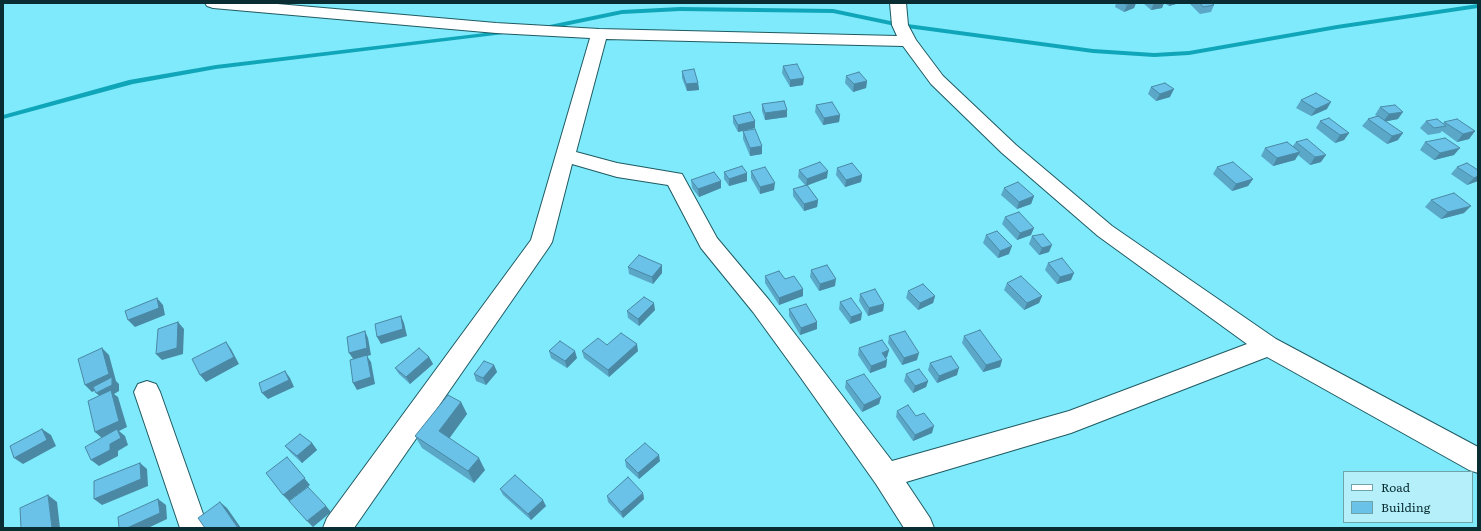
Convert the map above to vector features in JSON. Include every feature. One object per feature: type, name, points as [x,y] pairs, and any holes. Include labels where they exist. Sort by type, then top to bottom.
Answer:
[{"type":"street","points":[[213,3],[496,28],[599,34],[908,41]]},
{"type":"street","points":[[898,3],[900,25],[908,41],[937,80],[993,133],[1104,231],[1268,346],[1478,461]]},
{"type":"street","points":[[337,528],[541,242],[599,34]]},
{"type":"street","points":[[565,156],[617,170],[675,179],[709,242],[724,263],[761,306],[886,475],[920,528]]},
{"type":"street","points":[[886,475],[1071,422],[1268,346]]},
{"type":"street","points":[[147,392],[194,528]]},
{"type":"building","points":[[1200,3],[1211,3],[1214,5],[1203,7]]},
{"type":"building","points":[[797,64],[804,78],[790,80],[783,66]]},
{"type":"building","points":[[694,69],[698,83],[686,84],[682,71]]},
{"type":"building","points":[[859,72],[867,81],[854,84],[846,76]]},
{"type":"building","points":[[1165,83],[1174,89],[1160,94],[1151,87]]},
{"type":"building","points":[[1316,93],[1331,102],[1316,109],[1301,100]]},
{"type":"building","points":[[784,101],[787,110],[765,113],[762,104]]},
{"type":"building","points":[[832,102],[840,115],[824,118],[816,105]]},
{"type":"building","points":[[1395,105],[1403,112],[1389,114],[1380,107]]},
{"type":"building","points":[[750,112],[755,121],[738,125],[733,116]]},
{"type":"building","points":[[1378,116],[1403,133],[1392,136],[1368,119]]},
{"type":"building","points":[[1329,118],[1349,133],[1340,135],[1320,121]]},
{"type":"building","points":[[1437,119],[1446,126],[1434,128],[1426,121]]},
{"type":"building","points":[[1457,119],[1475,131],[1463,134],[1444,122]]},
{"type":"building","points":[[755,129],[762,146],[750,148],[743,131]]},
{"type":"building","points":[[1445,138],[1460,148],[1440,153],[1425,142]]},
{"type":"building","points":[[1307,139],[1326,155],[1315,157],[1296,142]]},
{"type":"building","points":[[1287,142],[1300,152],[1277,158],[1265,148]]},
{"type":"building","points":[[820,162],[828,171],[807,179],[799,170]]},
{"type":"building","points":[[1233,162],[1253,179],[1236,184],[1217,167]]},
{"type":"building","points":[[852,163],[862,175],[846,180],[837,168]]},
{"type":"building","points":[[1467,163],[1478,170],[1478,176],[1474,178],[1457,167]]},
{"type":"building","points":[[742,166],[747,173],[729,179],[724,172]]},
{"type":"building","points":[[765,167],[775,183],[760,187],[751,171]]},
{"type":"building","points":[[714,172],[721,181],[698,189],[691,180]]},
{"type":"building","points":[[1018,182],[1034,196],[1019,202],[1004,188]]},
{"type":"building","points":[[807,185],[818,200],[804,204],[793,189]]},
{"type":"building","points":[[1454,193],[1471,206],[1448,212],[1431,200]]},
{"type":"building","points":[[1019,212],[1034,228],[1020,233],[1005,217]]},
{"type":"building","points":[[997,231],[1012,246],[1000,251],[986,235]]},
{"type":"building","points":[[1043,234],[1052,245],[1042,248],[1032,236]]},
{"type":"building","points":[[639,255],[662,265],[652,277],[628,267]]},
{"type":"building","points":[[1062,258],[1074,273],[1060,277],[1048,263]]},
{"type":"building","points":[[827,265],[836,279],[820,284],[811,270]]},
{"type":"building","points":[[779,271],[785,279],[794,276],[803,289],[779,298],[765,276]]},
{"type":"building","points":[[1021,276],[1042,296],[1027,303],[1007,283]]},
{"type":"building","points":[[923,284],[935,296],[920,303],[908,291]]},
{"type":"building","points":[[875,289],[884,304],[869,308],[860,294]]},
{"type":"building","points":[[644,297],[654,303],[638,319],[627,311]]},
{"type":"building","points":[[157,298],[159,308],[128,320],[125,311]]},
{"type":"building","points":[[851,298],[862,313],[851,317],[840,302]]},
{"type":"building","points":[[806,304],[817,322],[801,328],[789,309]]},
{"type":"building","points":[[401,316],[403,329],[377,337],[375,324]]},
{"type":"building","points":[[178,322],[177,348],[156,354],[158,329]]},
{"type":"building","points":[[980,330],[1002,360],[986,365],[964,336]]},
{"type":"building","points":[[365,331],[367,348],[349,353],[347,337]]},
{"type":"building","points":[[905,331],[919,353],[904,358],[889,336]]},
{"type":"building","points":[[621,333],[637,344],[608,370],[582,351],[598,338],[607,345]]},
{"type":"building","points":[[882,340],[889,350],[882,353],[887,360],[871,366],[859,348]]},
{"type":"building","points":[[560,341],[575,351],[565,361],[549,351]]},
{"type":"building","points":[[226,342],[234,357],[200,375],[192,359]]},
{"type":"building","points":[[102,348],[109,374],[85,385],[78,359]]},
{"type":"building","points":[[419,348],[429,357],[406,377],[395,368]]},
{"type":"building","points":[[367,355],[371,377],[353,383],[350,360]]},
{"type":"building","points":[[951,356],[959,368],[939,376],[930,363]]},
{"type":"building","points":[[484,361],[494,365],[483,378],[474,374]]},
{"type":"building","points":[[919,369],[928,381],[915,386],[906,374]]},
{"type":"building","points":[[285,371],[289,380],[262,393],[259,383]]},
{"type":"building","points":[[864,374],[881,397],[864,405],[846,381]]},
{"type":"building","points":[[112,377],[112,385],[96,393],[93,387]]},
{"type":"building","points":[[111,390],[119,421],[95,432],[88,401]]},
{"type":"building","points":[[448,395],[461,402],[439,431],[479,458],[468,471],[415,436]]},
{"type":"building","points":[[908,405],[916,416],[924,413],[934,426],[915,435],[897,411]]},
{"type":"building","points":[[42,429],[47,440],[14,458],[10,446]]},
{"type":"building","points":[[117,429],[121,438],[110,444],[110,450],[91,460],[85,447]]},
{"type":"building","points":[[300,434],[312,443],[297,456],[285,446]]},
{"type":"building","points":[[645,443],[659,455],[638,473],[625,460]]},
{"type":"building","points":[[287,457],[305,478],[283,495],[266,473]]},
{"type":"building","points":[[140,463],[141,479],[94,499],[94,481]]},
{"type":"building","points":[[515,475],[543,500],[528,514],[500,489]]},
{"type":"building","points":[[628,477],[643,493],[621,512],[607,496]]},
{"type":"building","points":[[308,487],[326,506],[307,521],[289,501]]},
{"type":"building","points":[[48,495],[52,528],[21,528],[20,508]]},
{"type":"building","points":[[158,499],[160,513],[127,528],[119,528],[118,517]]},
{"type":"building","points":[[220,502],[238,528],[205,528],[198,518]]},
{"type":"waterway","points":[[540,29],[622,12],[680,9],[833,11],[900,25],[1093,51],[1154,55],[1189,53],[1337,27],[1478,6]]},
{"type":"waterway","points":[[3,117],[132,82],[216,67],[510,32]]}]
